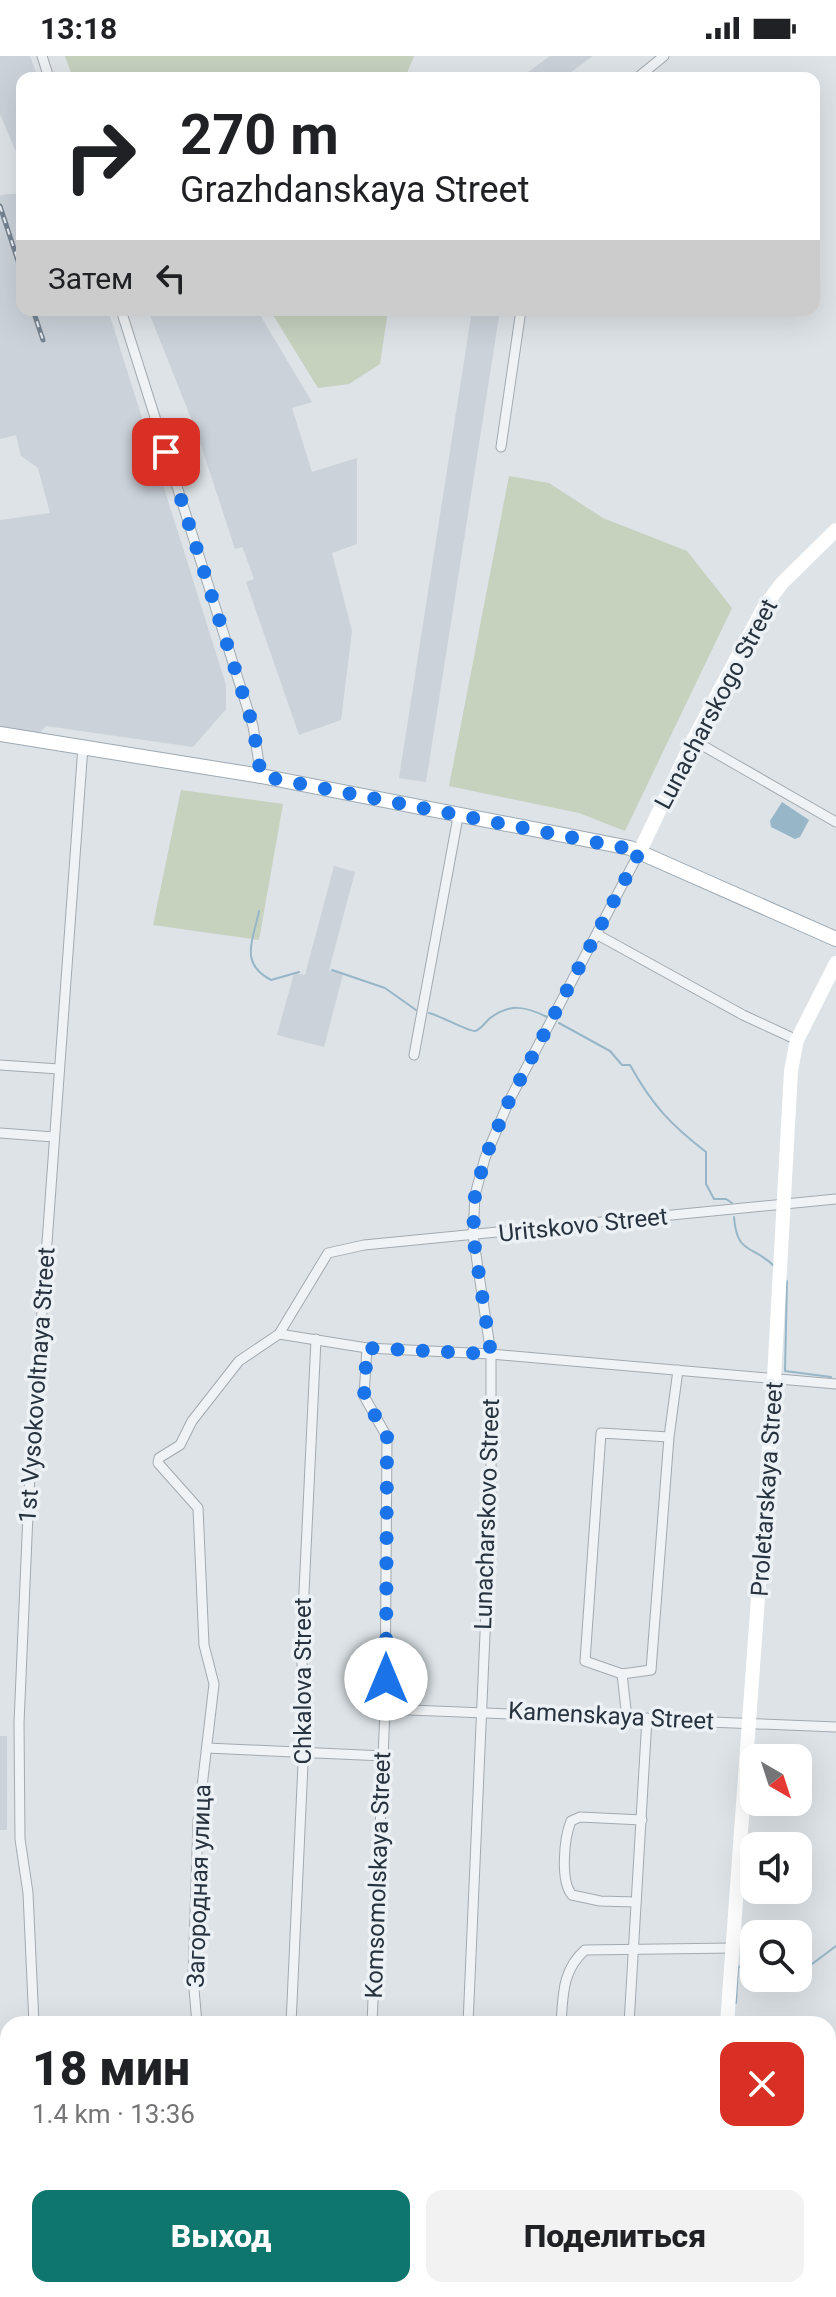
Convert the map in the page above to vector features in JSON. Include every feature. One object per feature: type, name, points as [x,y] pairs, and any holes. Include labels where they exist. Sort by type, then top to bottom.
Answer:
[{"type":"main road","name":"Lunacharskogo Street","points":[[640,851],[693,740],[764,607],[782,583],[836,530]]},
{"type":"main road","points":[[0,734],[261,776],[640,851],[836,939]]},
{"type":"main road","name":"Proletarskaya Street","points":[[728,2016],[786,1205],[791,1071],[797,1040],[836,963]]},
{"type":"street","points":[[644,72],[664,56]]},
{"type":"street","points":[[123,316],[253,726],[261,776]]},
{"type":"street","points":[[501,447],[520,316]]},
{"type":"street","points":[[693,740],[836,822]]},
{"type":"street","name":"1st Vysokovoltnaya Street","points":[[34,2016],[28,1893],[20,1839],[19,1723],[29,1491],[83,746]]},
{"type":"street","points":[[414,1055],[458,817]]},
{"type":"street","name":"Lunacharskovo Street","points":[[468,2016],[491,1496],[491,1354],[473,1235],[475,1195],[485,1158],[509,1101],[640,851]]},
{"type":"street","points":[[598,935],[797,1040]]},
{"type":"street","points":[[0,1065],[59,1069]]},
{"type":"street","points":[[0,1133],[54,1137]]},
{"type":"street","name":"Uritskovo Street","points":[[279,1334],[328,1253],[364,1245],[836,1199]]},
{"type":"street","points":[[279,1334],[367,1348],[491,1354],[836,1384]]},
{"type":"street","name":"Загородная улица","points":[[196,2016],[193,1977],[198,1821],[214,1684],[204,1645],[198,1508],[158,1463],[163,1455],[180,1445],[192,1421],[239,1361],[279,1334]]},
{"type":"street","name":"Chkalova Street","points":[[291,2016],[306,1699],[301,1655],[316,1339]]},
{"type":"street","name":"Komsomolskaya Street","points":[[367,1348],[364,1396],[387,1437],[384,1756],[372,2016]]},
{"type":"street","points":[[669,1437],[601,1433],[585,1661],[622,1674],[651,1670],[669,1437],[678,1370]]},
{"type":"street","points":[[622,1674],[627,1718]]},
{"type":"street","name":"Kamenskaya Street","points":[[385,1709],[480,1710],[836,1727]]},
{"type":"street","points":[[629,2016],[647,1718]]},
{"type":"street","points":[[207,1748],[384,1756]]},
{"type":"street","points":[[636,1902],[600,1901],[572,1895],[566,1884],[568,1831],[571,1821],[580,1817],[642,1820]]},
{"type":"street","points":[[562,2016],[564,1982],[580,1955],[593,1948],[733,1948]]},
{"type":"shaded area","points":[[0,56],[30,56],[36,72],[16,72],[16,152],[0,114]]},
{"type":"shaded area","points":[[550,56],[593,56],[571,72],[528,72]]},
{"type":"shaded area","points":[[16,194],[16,316],[110,316],[226,685],[226,709],[193,747],[46,726],[38,735],[0,729],[0,520],[50,513],[38,468],[21,456],[16,435],[0,439],[0,195]]},
{"type":"shaded area","points":[[150,316],[261,316],[312,402],[292,408],[312,472],[357,458],[357,544],[332,553],[352,631],[341,720],[299,735],[246,582],[254,579],[242,547],[235,549],[198,436]]},
{"type":"shaded area","points":[[471,316],[499,316],[426,782],[399,778]]},
{"type":"shaded area","points":[[334,866],[355,872],[329,970],[343,974],[324,1047],[277,1035],[294,973],[305,975]]},
{"type":"shaded area","points":[[0,1736],[7,1736],[7,1830],[0,1830]]},
{"type":"green space","points":[[65,56],[414,56],[407,72],[71,72]]},
{"type":"green space","points":[[274,316],[387,316],[380,364],[349,384],[318,388]]},
{"type":"green space","points":[[509,476],[549,483],[603,518],[687,551],[732,608],[625,831],[579,813],[449,786]]},
{"type":"green space","points":[[181,790],[283,804],[259,940],[153,925]]},
{"type":"water","points":[[782,802],[809,820],[800,837],[795,839],[771,827],[770,821]]},
{"type":"waterway","points":[[259,911],[251,949],[254,966],[271,980],[299,972]]},
{"type":"waterway","points":[[332,970],[385,988],[416,1010]]},
{"type":"waterway","points":[[429,1013],[475,1031],[496,1014],[510,1008],[531,1010],[547,1017]]},
{"type":"waterway","points":[[559,1023],[610,1051],[622,1065],[630,1065],[663,1113],[706,1152],[706,1184],[714,1199],[726,1199],[732,1203]]},
{"type":"waterway","points":[[734,1217],[742,1244],[775,1267]]},
{"type":"waterway","points":[[787,1281],[785,1371],[831,1377]]},
{"type":"waterway","points":[[812,1964],[836,1946]]},
{"type":"waterway","points":[[736,2003],[740,1966]]},
{"type":"railway","points":[[0,206],[16,255]]},
{"type":"railway","points":[[35,316],[43,340]]},
{"type":"route","points":[[166,452],[253,726],[261,776],[640,851],[509,1101],[485,1158],[475,1195],[473,1235],[491,1354],[367,1348],[364,1396],[387,1437],[386,1679]]}]
